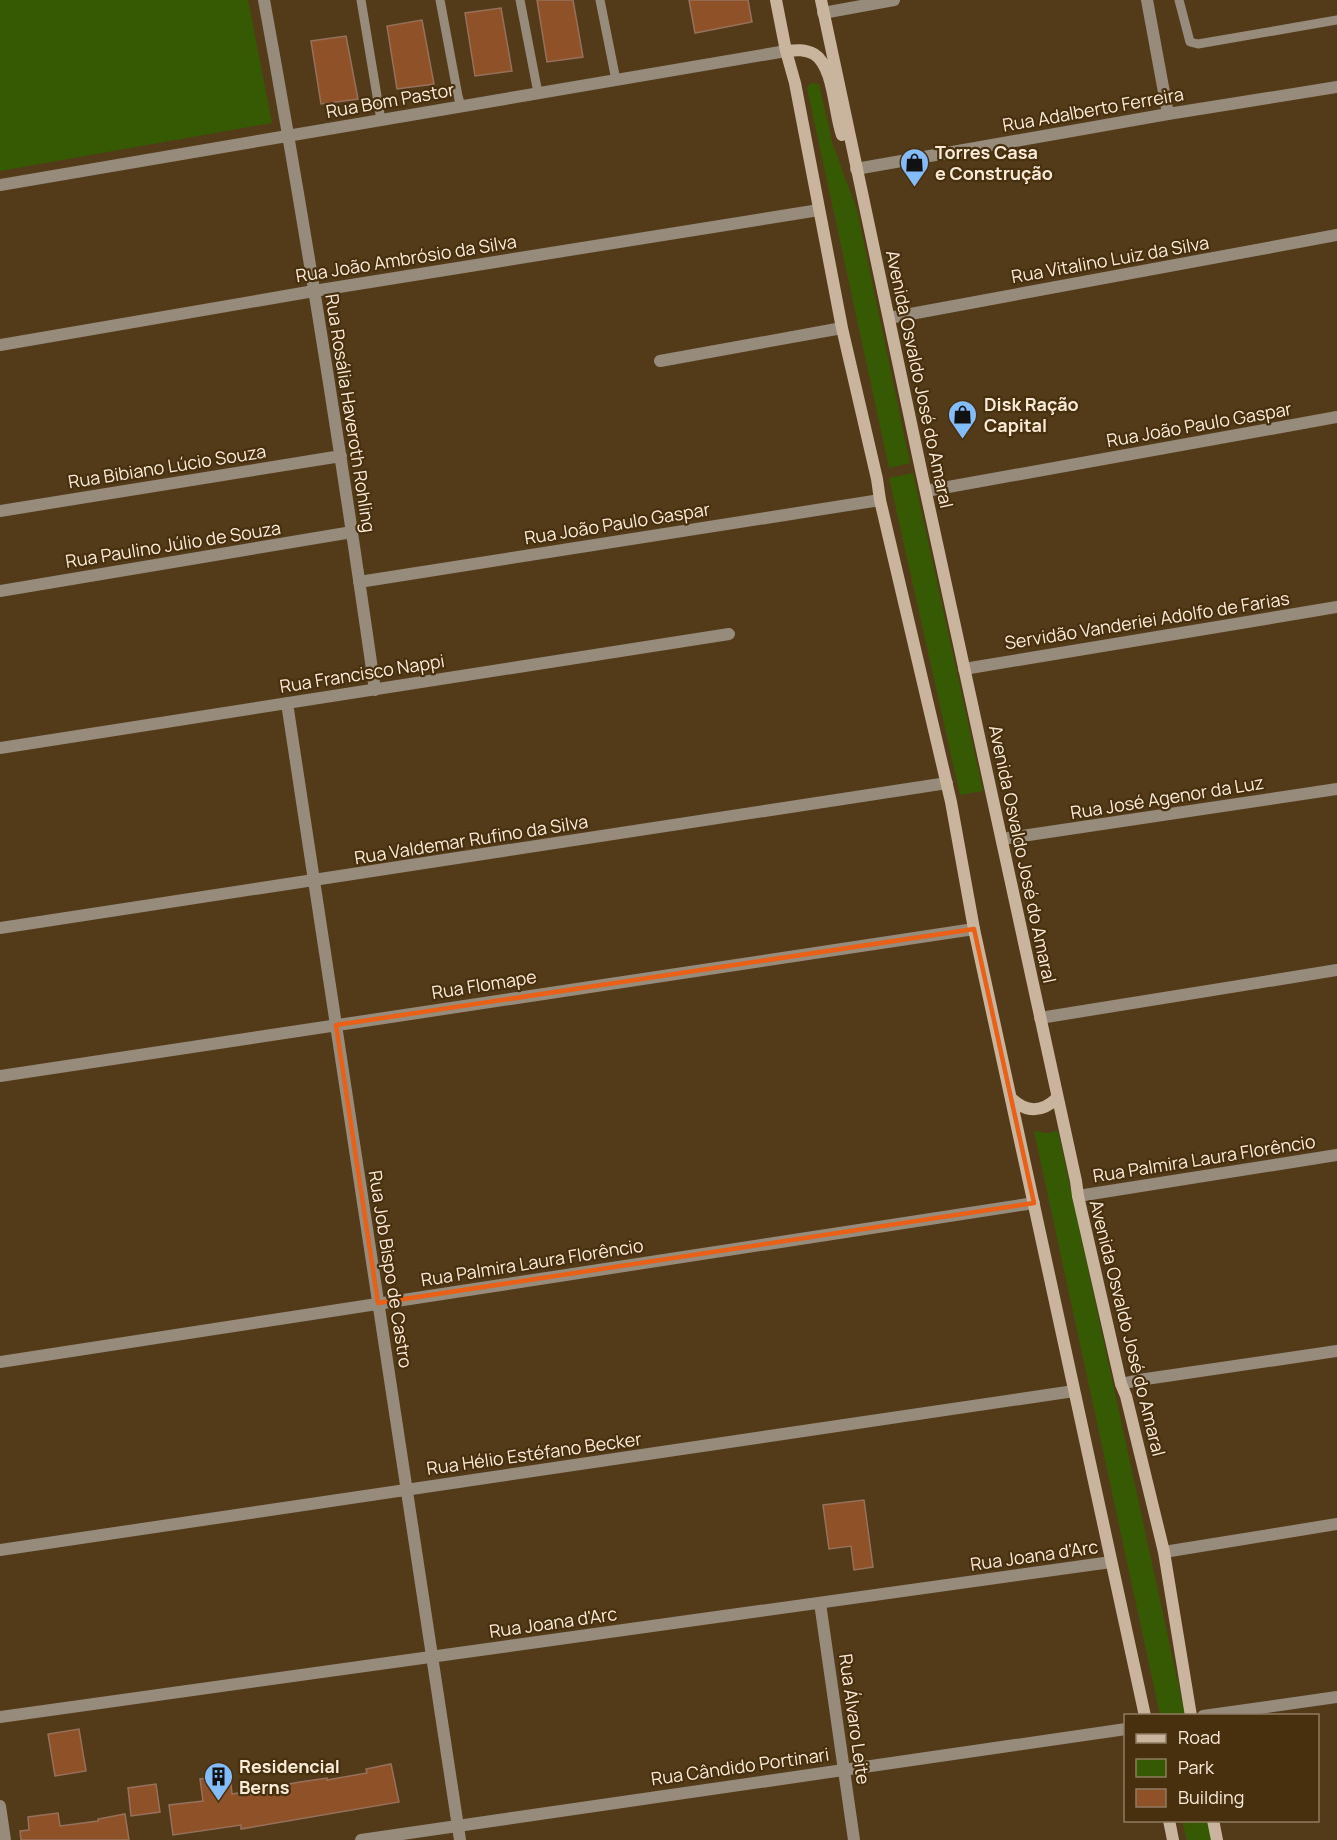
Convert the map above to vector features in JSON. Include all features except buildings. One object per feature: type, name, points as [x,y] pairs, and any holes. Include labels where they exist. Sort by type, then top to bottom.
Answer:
[{"type":"main road","points":[[776,0],[795,83],[842,328],[947,783],[974,928],[1145,1714]]},
{"type":"main road","name":"Avenida Osvaldo José do Amaral","points":[[822,6],[1078,1196],[1121,1384],[1126,1396],[1164,1552],[1191,1714]]},
{"type":"main road","points":[[786,51],[806,51],[821,59],[826,69],[839,128],[856,169]]},
{"type":"main road","points":[[1011,1098],[1018,1105],[1034,1110],[1043,1108],[1057,1098]]},
{"type":"main road","points":[[1168,1822],[1173,1840]]},
{"type":"main road","points":[[1213,1822],[1217,1840]]},
{"type":"street","name":"Rua Rosália Haveroth Rohling","points":[[264,0],[289,135],[341,456],[375,690]]},
{"type":"street","points":[[822,6],[894,0]]},
{"type":"street","points":[[1147,0],[1168,114]]},
{"type":"street","name":"Rua Bom Pastor","points":[[0,185],[786,51]]},
{"type":"street","name":"Rua Adalberto Ferreira","points":[[856,169],[1337,87]]},
{"type":"street","name":"Rua João Ambrósio da Silva","points":[[0,345],[314,291],[819,210]]},
{"type":"street","name":"Rua Vitalino Luiz da Silva","points":[[889,318],[1337,236]]},
{"type":"street","points":[[660,361],[842,328]]},
{"type":"street","name":"Rua João Paulo Gaspar","points":[[926,491],[1337,417]]},
{"type":"street","name":"Rua Bibiano Lúcio Souza","points":[[0,511],[341,456]]},
{"type":"street","name":"Rua João Paulo Gaspar","points":[[360,582],[880,500]]},
{"type":"street","name":"Rua Paulino Júlio de Souza","points":[[0,591],[352,532]]},
{"type":"street","name":"Servidão Vanderiei Adolfo de Farias","points":[[964,669],[1337,607]]},
{"type":"street","name":"Rua Francisco Nappi","points":[[0,748],[729,634]]},
{"type":"street","name":"Rua Job Bispo de Castro","points":[[287,703],[460,1840]]},
{"type":"street","name":"Rua Valdemar Rufino da Silva","points":[[0,928],[947,783]]},
{"type":"street","name":"Rua José Agenor da Luz","points":[[1002,839],[1337,789]]},
{"type":"street","name":"Rua Flomape","points":[[0,1076],[974,928]]},
{"type":"street","points":[[1040,1018],[1337,970]]},
{"type":"street","name":"Rua Palmira Laura Florêncio","points":[[1078,1196],[1337,1155]]},
{"type":"street","name":"Rua Palmira Laura Florêncio","points":[[0,1362],[1034,1203]]},
{"type":"street","points":[[1121,1384],[1337,1351]]},
{"type":"street","name":"Rua Hélio Estéfano Becker","points":[[0,1550],[1074,1391]]},
{"type":"street","points":[[1164,1552],[1337,1524]]},
{"type":"street","name":"Rua Joana d'Arc","points":[[0,1717],[1111,1562]]},
{"type":"street","name":"Rua Álvaro Leite","points":[[820,1603],[854,1840]]},
{"type":"street","points":[[1217,1714],[1337,1697]]},
{"type":"street","name":"Rua Cândido Portinari","points":[[361,1840],[1124,1729]]},
{"type":"street","points":[[0,1806],[5,1840]]},
{"type":"lane","points":[[361,0],[381,120]]},
{"type":"lane","points":[[440,0],[461,106]]},
{"type":"lane","points":[[520,0],[538,93]]},
{"type":"lane","points":[[600,0],[616,80]]},
{"type":"lane","points":[[1179,0],[1190,42],[1198,45],[1337,20]]},
{"type":"highlighted area","points":[[974,929],[1034,1203],[378,1303],[336,1025]]},
{"type":"green space","points":[[0,0],[248,0],[272,123],[0,171]]},
{"type":"green space","points":[[811,83],[819,84],[833,145],[857,210],[910,463],[889,468],[807,88]]},
{"type":"green space","points":[[913,473],[983,791],[960,795],[889,478]]},
{"type":"green space","points":[[1034,1131],[1047,1133],[1058,1131],[1185,1714],[1160,1714]]},
{"type":"green space","points":[[1182,1822],[1208,1822],[1212,1840],[1187,1840]]},
{"type":"place","name":"Torres Casa e Construção","points":[[914,188]]},
{"type":"place","name":"Disk Ração Capital","points":[[963,440]]},
{"type":"place","name":"Residencial Berns","points":[[218,1802]]}]
